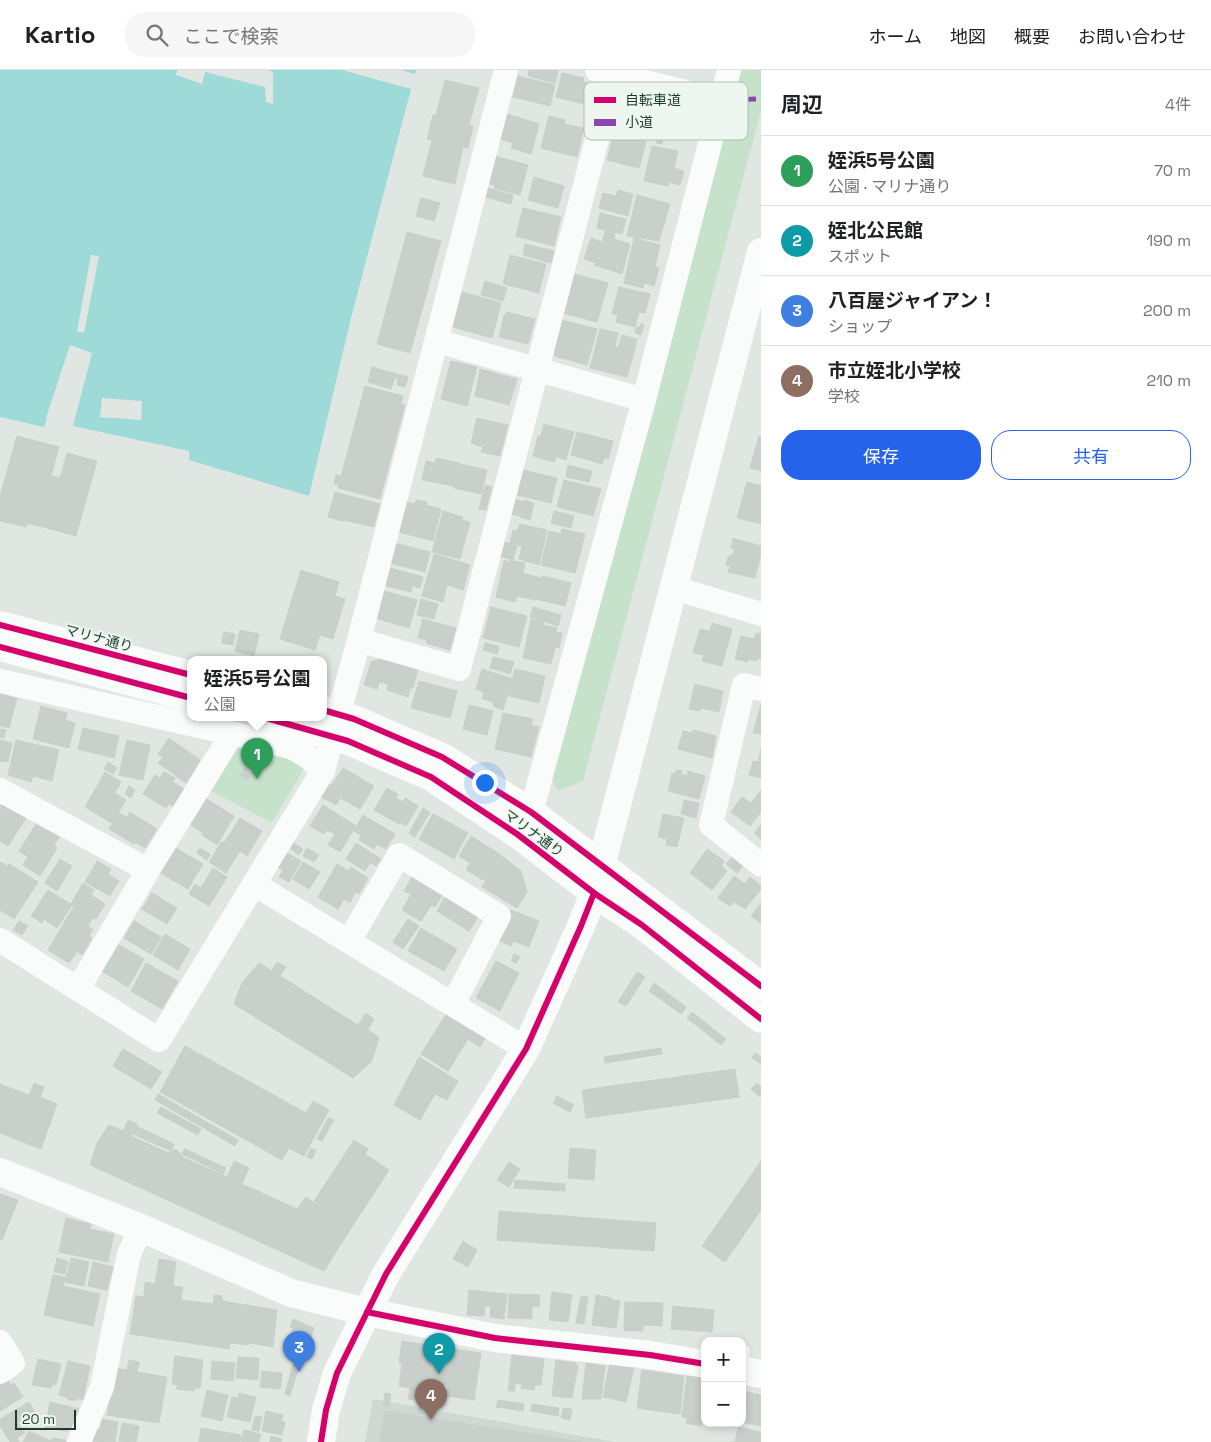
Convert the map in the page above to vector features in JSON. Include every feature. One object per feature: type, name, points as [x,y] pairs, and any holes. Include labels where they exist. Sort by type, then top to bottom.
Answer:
[{"type":"street","points":[[0,940],[159,1040],[323,771],[332,720],[359,640],[506,70]]},
{"type":"street","points":[[609,71],[650,82]]},
{"type":"street","points":[[359,640],[459,669],[538,370],[593,140]]},
{"type":"street","points":[[531,812],[644,400],[712,140]]},
{"type":"street","points":[[321,1442],[326,1410],[337,1373],[367,1312],[386,1274],[526,1049],[594,893],[761,252]]},
{"type":"street","points":[[437,341],[644,400]]},
{"type":"street","points":[[674,588],[761,614]]},
{"type":"street","name":"マリナ通り","points":[[0,625],[187,674]]},
{"type":"street","points":[[0,647],[187,697]]},
{"type":"street","points":[[0,681],[291,747],[308,757],[323,771]]},
{"type":"street","points":[[761,689],[744,685],[711,825],[761,865]]},
{"type":"street","name":"マリナ通り","points":[[332,720],[354,719],[442,757],[531,812],[761,986]]},
{"type":"street","name":"マリナ通り","points":[[332,720],[431,777],[517,834],[594,893],[642,926],[761,1019]]},
{"type":"street","points":[[78,989],[148,870],[232,734]]},
{"type":"street","points":[[0,790],[148,870]]},
{"type":"street","points":[[349,941],[399,854],[499,916],[454,1004]]},
{"type":"street","points":[[254,884],[526,1049]]},
{"type":"street","points":[[0,1172],[141,1228],[291,1293],[367,1312],[495,1338],[650,1355],[701,1363]]},
{"type":"street","points":[[79,1442],[102,1387],[129,1254],[141,1228]]},
{"type":"street","points":[[0,1342],[13,1364],[0,1372]]},
{"type":"street","points":[[746,1362],[761,1374]]},
{"type":"shaded area","points":[[373,1399],[615,1442],[365,1442]]},
{"type":"green space","points":[[736,70],[761,70],[761,111],[583,781],[558,791],[552,780],[718,140],[748,140],[748,82],[733,82]]},
{"type":"green space","points":[[239,742],[295,755],[304,769],[272,823],[209,790]]},
{"type":"water","points":[[0,70],[416,70],[351,318],[309,496],[189,460],[189,451],[73,426],[47,418],[44,427],[0,417]]},
{"type":"pier","points":[[177,70],[268,70],[273,72],[273,104],[266,102],[265,87],[205,72],[202,84],[176,75]]},
{"type":"pier","points":[[342,70],[401,70],[415,74],[411,89]]},
{"type":"pier","points":[[91,255],[99,256],[84,333],[77,331]]},
{"type":"pier","points":[[70,345],[92,353],[73,426],[46,418]]},
{"type":"pier","points":[[102,398],[142,401],[141,420],[100,417]]},
{"type":"building","points":[[529,70],[558,70],[555,83],[528,76]]},
{"type":"building","points":[[562,73],[584,78],[584,104],[556,97]]},
{"type":"building","points":[[518,76],[555,85],[550,106],[513,97]]},
{"type":"building","points":[[445,80],[479,88],[469,125],[473,126],[468,148],[463,147],[455,184],[423,176],[432,140],[427,139],[433,115],[436,115]]},
{"type":"building","points":[[507,114],[539,124],[531,154],[511,148],[513,143],[500,139]]},
{"type":"building","points":[[549,116],[565,120],[564,124],[584,128],[577,157],[541,148]]},
{"type":"building","points":[[612,140],[639,140],[646,142],[639,168],[607,160]]},
{"type":"building","points":[[657,140],[663,140],[662,144],[656,143]]},
{"type":"building","points":[[652,146],[678,151],[674,168],[684,171],[680,185],[669,182],[668,186],[644,181]]},
{"type":"building","points":[[491,155],[528,165],[520,195],[494,188],[495,185],[484,183]]},
{"type":"building","points":[[534,177],[564,186],[558,208],[528,200]]},
{"type":"building","points":[[483,187],[513,195],[511,204],[481,196]]},
{"type":"building","points":[[618,190],[633,194],[628,216],[599,208],[603,193],[616,196]]},
{"type":"building","points":[[637,195],[670,204],[659,241],[627,236]]},
{"type":"building","points":[[421,198],[440,203],[434,221],[416,216]]},
{"type":"building","points":[[523,208],[561,217],[554,246],[516,236]]},
{"type":"building","points":[[600,213],[626,219],[622,234],[597,228]]},
{"type":"building","points":[[605,231],[615,233],[614,238],[604,236]]},
{"type":"building","points":[[407,232],[441,241],[410,353],[377,344]]},
{"type":"building","points":[[604,236],[630,244],[622,274],[594,265],[596,263],[584,259],[591,238],[602,242]]},
{"type":"building","points":[[634,238],[660,245],[655,267],[659,268],[654,286],[644,283],[643,288],[624,283]]},
{"type":"building","points":[[525,244],[554,251],[551,263],[523,255]]},
{"type":"building","points":[[510,255],[546,264],[539,293],[503,284]]},
{"type":"building","points":[[574,274],[608,283],[597,322],[563,313]]},
{"type":"building","points":[[485,281],[507,288],[503,301],[481,295]]},
{"type":"building","points":[[619,287],[650,294],[645,313],[639,312],[635,327],[616,322],[618,315],[612,314]]},
{"type":"building","points":[[462,292],[501,303],[492,338],[453,327]]},
{"type":"building","points":[[507,312],[535,319],[528,344],[499,337],[504,315]]},
{"type":"building","points":[[557,319],[597,329],[587,365],[554,356],[555,352],[551,351]]},
{"type":"building","points":[[641,324],[644,324],[641,335],[635,333],[636,327],[639,328]]},
{"type":"building","points":[[600,329],[618,333],[615,347],[634,352],[627,377],[590,368]]},
{"type":"building","points":[[622,335],[637,339],[634,352],[618,348]]},
{"type":"building","points":[[451,361],[477,367],[467,406],[441,399]]},
{"type":"building","points":[[372,367],[396,374],[391,389],[368,382]]},
{"type":"building","points":[[480,369],[517,379],[509,405],[475,396]]},
{"type":"building","points":[[396,374],[408,377],[405,387],[397,385],[398,379],[395,378]]},
{"type":"building","points":[[365,386],[403,396],[401,404],[405,405],[380,499],[338,488]]},
{"type":"building","points":[[477,418],[508,425],[500,456],[481,452],[483,447],[471,443]]},
{"type":"building","points":[[544,424],[574,432],[566,460],[556,457],[554,462],[533,456],[538,436],[541,436]]},
{"type":"building","points":[[577,432],[613,441],[608,459],[604,458],[602,464],[571,455]]},
{"type":"building","points":[[17,436],[59,447],[51,476],[41,473],[26,527],[0,521],[0,496]]},
{"type":"building","points":[[759,436],[761,437],[761,471],[750,468]]},
{"type":"building","points":[[67,453],[97,461],[76,536],[47,528]]},
{"type":"building","points":[[436,458],[459,463],[454,486],[422,480],[426,461],[435,463]]},
{"type":"building","points":[[460,464],[487,470],[481,494],[454,488]]},
{"type":"building","points":[[568,465],[592,471],[589,482],[566,477]]},
{"type":"building","points":[[523,470],[557,478],[551,503],[517,495]]},
{"type":"building","points":[[41,473],[61,478],[47,528],[27,523]]},
{"type":"building","points":[[336,475],[342,476],[339,485],[334,484]]},
{"type":"building","points":[[564,480],[601,489],[593,516],[557,507]]},
{"type":"building","points":[[747,482],[761,486],[761,524],[737,518]]},
{"type":"building","points":[[485,485],[492,487],[486,510],[479,509]]},
{"type":"building","points":[[335,492],[380,504],[374,527],[328,517]]},
{"type":"building","points":[[512,498],[523,502],[519,516],[508,513]]},
{"type":"building","points":[[416,500],[427,502],[426,505],[441,509],[433,541],[399,532],[407,502],[415,504]]},
{"type":"building","points":[[524,500],[534,503],[530,520],[520,517]]},
{"type":"building","points":[[443,511],[463,517],[462,520],[470,522],[460,559],[432,552]]},
{"type":"building","points":[[554,511],[574,516],[571,528],[551,523]]},
{"type":"building","points":[[520,524],[547,530],[539,565],[519,559],[522,546],[510,543],[513,530],[517,531]]},
{"type":"building","points":[[562,529],[585,534],[575,573],[541,565],[549,531],[561,534]]},
{"type":"building","points":[[733,538],[761,546],[755,578],[728,572],[730,566],[726,565],[728,557],[733,554],[735,549],[731,548]]},
{"type":"building","points":[[500,541],[517,546],[513,560],[496,555]]},
{"type":"building","points":[[394,543],[430,552],[425,572],[389,563]]},
{"type":"building","points":[[434,554],[470,565],[463,590],[447,585],[443,602],[422,596]]},
{"type":"building","points":[[504,560],[525,563],[523,573],[541,578],[535,600],[517,596],[515,602],[496,597]]},
{"type":"building","points":[[387,567],[423,577],[420,588],[412,586],[411,592],[383,585]]},
{"type":"building","points":[[301,570],[339,582],[335,596],[345,599],[333,639],[320,635],[315,650],[280,639]]},
{"type":"building","points":[[542,576],[571,583],[565,606],[536,599]]},
{"type":"building","points":[[380,590],[417,600],[409,628],[372,617]]},
{"type":"building","points":[[421,599],[438,604],[434,619],[417,615]]},
{"type":"building","points":[[491,607],[527,616],[519,647],[483,638]]},
{"type":"building","points":[[533,607],[561,615],[558,626],[530,617]]},
{"type":"building","points":[[423,619],[456,628],[450,650],[426,643],[427,640],[418,638]]},
{"type":"building","points":[[531,619],[544,622],[543,625],[557,628],[556,632],[562,633],[559,648],[555,647],[551,664],[523,658]]},
{"type":"building","points":[[712,623],[732,629],[722,666],[702,661],[704,655],[693,653],[700,629],[710,631]]},
{"type":"building","points":[[240,630],[259,634],[254,656],[235,651]]},
{"type":"building","points":[[224,632],[235,634],[233,645],[222,643]]},
{"type":"building","points":[[756,633],[761,634],[761,659],[757,658],[757,661],[748,659],[748,662],[735,659],[741,636],[754,639]]},
{"type":"building","points":[[485,643],[499,646],[497,654],[483,650]]},
{"type":"building","points":[[493,657],[514,662],[510,674],[490,668]]},
{"type":"building","points":[[380,659],[418,669],[413,688],[410,688],[408,697],[387,690],[388,684],[379,682],[377,689],[364,685],[371,662]]},
{"type":"building","points":[[482,669],[513,679],[503,710],[493,706],[494,702],[482,699],[484,692],[476,689]]},
{"type":"building","points":[[515,669],[545,676],[539,703],[509,696]]},
{"type":"building","points":[[419,681],[457,691],[450,718],[411,708]]},
{"type":"building","points":[[695,684],[723,691],[719,712],[701,708],[700,711],[689,709]]},
{"type":"building","points":[[0,693],[17,698],[9,728],[0,726]]},
{"type":"building","points":[[761,704],[761,734],[753,733]]},
{"type":"building","points":[[469,705],[493,711],[487,735],[463,729]]},
{"type":"building","points":[[41,706],[67,713],[65,720],[75,723],[69,748],[33,739]]},
{"type":"building","points":[[503,713],[533,719],[531,725],[539,727],[531,757],[495,749]]},
{"type":"building","points":[[83,728],[119,736],[114,758],[78,749]]},
{"type":"building","points":[[0,729],[6,730],[4,738],[0,737]]},
{"type":"building","points":[[693,730],[716,736],[712,758],[678,749],[683,731],[692,733]]},
{"type":"building","points":[[169,738],[200,760],[186,783],[158,763],[163,757],[158,754]]},
{"type":"building","points":[[0,740],[12,743],[8,762],[0,761]]},
{"type":"building","points":[[16,740],[59,750],[52,781],[33,776],[31,782],[8,775]]},
{"type":"building","points":[[127,740],[150,745],[143,780],[119,775]]},
{"type":"building","points":[[761,749],[761,778],[749,775],[753,761],[758,762]]},
{"type":"building","points":[[108,762],[117,768],[113,774],[104,769]]},
{"type":"building","points":[[247,764],[256,769],[248,780],[240,775]]},
{"type":"building","points":[[343,768],[374,786],[360,809],[340,798],[336,805],[319,796],[327,782],[332,785]]},
{"type":"building","points":[[676,770],[682,771],[681,774],[687,776],[688,771],[705,776],[699,799],[668,791],[672,773],[675,774]]},
{"type":"building","points":[[105,772],[121,782],[115,793],[126,800],[112,823],[85,807]]},
{"type":"building","points":[[164,772],[175,778],[173,782],[184,789],[173,806],[169,803],[166,808],[143,794],[155,775],[160,778]]},
{"type":"building","points":[[129,786],[135,790],[131,798],[125,794]]},
{"type":"building","points":[[387,788],[398,794],[396,798],[403,802],[405,798],[418,806],[406,826],[374,810]]},
{"type":"building","points":[[761,790],[761,812],[750,826],[731,812],[742,797],[751,803]]},
{"type":"building","points":[[205,798],[234,816],[217,845],[188,823]]},
{"type":"building","points":[[684,800],[699,803],[696,818],[681,814]]},
{"type":"building","points":[[1,802],[26,818],[8,846],[0,841]]},
{"type":"building","points":[[323,805],[356,826],[340,852],[328,845],[335,834],[327,830],[324,834],[310,826]]},
{"type":"building","points":[[423,808],[430,812],[415,837],[409,833]]},
{"type":"building","points":[[130,812],[157,829],[145,848],[135,842],[134,844],[109,829],[119,813],[127,817]]},
{"type":"building","points":[[433,814],[468,833],[454,859],[419,839]]},
{"type":"building","points":[[663,814],[684,818],[677,847],[666,845],[667,839],[658,837]]},
{"type":"building","points":[[363,815],[395,834],[386,849],[377,844],[374,849],[359,840],[361,835],[354,831]]},
{"type":"building","points":[[240,818],[262,831],[247,856],[240,851],[226,873],[209,862]]},
{"type":"building","points":[[36,824],[59,837],[54,846],[57,848],[40,876],[23,865],[28,857],[19,851]]},
{"type":"building","points":[[761,825],[761,839],[754,833]]},
{"type":"building","points":[[471,836],[501,855],[485,881],[466,870],[470,863],[459,856]]},
{"type":"building","points":[[290,841],[303,849],[299,855],[287,846]]},
{"type":"building","points":[[356,843],[381,859],[376,866],[370,862],[365,871],[346,859]]},
{"type":"building","points":[[174,847],[203,864],[188,889],[159,872]]},
{"type":"building","points":[[200,848],[210,854],[207,860],[197,853]]},
{"type":"building","points":[[307,848],[319,855],[314,862],[303,856]]},
{"type":"building","points":[[707,849],[724,861],[721,865],[727,871],[712,890],[690,873]]},
{"type":"building","points":[[282,850],[301,861],[289,882],[279,877],[283,870],[274,865]]},
{"type":"building","points":[[502,856],[521,871],[527,892],[517,908],[482,887]]},
{"type":"building","points":[[733,856],[744,865],[737,873],[726,864]]},
{"type":"building","points":[[60,859],[72,866],[57,891],[45,883]]},
{"type":"building","points":[[97,861],[111,869],[108,874],[119,881],[110,896],[85,882]]},
{"type":"building","points":[[0,862],[7,866],[0,877]]},
{"type":"building","points":[[303,862],[320,872],[309,889],[293,879]]},
{"type":"building","points":[[9,864],[38,882],[14,919],[0,910],[0,878]]},
{"type":"building","points":[[337,864],[349,871],[351,867],[368,878],[359,894],[355,892],[350,903],[344,899],[338,909],[318,897]]},
{"type":"building","points":[[213,868],[227,877],[209,906],[189,894],[195,884],[201,888]]},
{"type":"building","points":[[414,873],[445,890],[435,907],[431,905],[421,921],[402,910],[411,894],[404,891]]},
{"type":"building","points":[[734,876],[745,884],[750,877],[761,886],[761,889],[745,909],[734,902],[730,906],[718,898]]},
{"type":"building","points":[[83,883],[94,890],[91,895],[105,904],[96,919],[71,904]]},
{"type":"building","points":[[48,890],[72,905],[57,928],[44,919],[42,923],[31,916]]},
{"type":"building","points":[[152,893],[177,908],[167,924],[142,909]]},
{"type":"building","points":[[447,893],[480,913],[469,931],[437,911]]},
{"type":"building","points":[[761,903],[761,923],[751,916]]},
{"type":"building","points":[[74,906],[93,918],[88,926],[93,930],[89,936],[92,938],[82,955],[77,951],[69,963],[48,950]]},
{"type":"building","points":[[511,910],[539,921],[529,947],[513,941],[511,946],[498,940]]},
{"type":"building","points":[[408,919],[419,926],[403,949],[393,942]]},
{"type":"building","points":[[19,921],[28,926],[22,935],[13,930]]},
{"type":"building","points":[[134,921],[161,937],[151,954],[124,938]]},
{"type":"building","points":[[421,928],[457,949],[444,971],[408,951]]},
{"type":"building","points":[[165,934],[190,949],[178,970],[153,955]]},
{"type":"building","points":[[115,943],[144,959],[128,987],[100,970]]},
{"type":"building","points":[[514,954],[520,957],[516,963],[511,961]]},
{"type":"building","points":[[496,961],[519,973],[500,1011],[476,998]]},
{"type":"building","points":[[277,962],[286,967],[280,976],[358,1025],[366,1013],[374,1019],[368,1030],[379,1037],[372,1061],[353,1078],[234,1004],[242,983],[259,963],[272,971]]},
{"type":"building","points":[[146,963],[178,981],[162,1009],[131,991]]},
{"type":"building","points":[[637,972],[645,977],[626,1006],[618,1002]]},
{"type":"building","points":[[654,983],[686,1007],[681,1014],[649,991]]},
{"type":"building","points":[[448,1011],[487,1035],[480,1047],[468,1039],[448,1071],[421,1054]]},
{"type":"building","points":[[692,1012],[726,1039],[721,1045],[687,1018]]},
{"type":"building","points":[[185,1046],[306,1113],[313,1101],[329,1110],[304,1156],[289,1148],[282,1160],[160,1092]]},
{"type":"building","points":[[661,1048],[662,1054],[605,1063],[604,1057]]},
{"type":"building","points":[[123,1049],[162,1072],[151,1089],[113,1066]]},
{"type":"building","points":[[755,1053],[761,1057],[761,1064],[752,1058]]},
{"type":"building","points":[[419,1057],[458,1081],[447,1100],[435,1094],[420,1120],[394,1105]]},
{"type":"building","points":[[735,1069],[739,1097],[586,1118],[582,1090]]},
{"type":"building","points":[[34,1083],[44,1087],[40,1097],[57,1104],[41,1149],[0,1133],[0,1084],[29,1095]]},
{"type":"building","points":[[757,1083],[761,1087],[760,1097],[751,1089]]},
{"type":"building","points":[[158,1094],[238,1140],[235,1146],[155,1100]]},
{"type":"building","points":[[557,1096],[574,1105],[570,1112],[553,1103]]},
{"type":"building","points":[[161,1107],[201,1129],[198,1135],[157,1113]]},
{"type":"building","points":[[328,1118],[334,1120],[322,1141],[317,1139]]},
{"type":"building","points":[[128,1120],[137,1124],[131,1136],[168,1153],[176,1149],[184,1158],[227,1177],[234,1161],[249,1168],[242,1184],[297,1209],[306,1197],[313,1202],[308,1209],[312,1211],[310,1215],[348,1233],[324,1271],[90,1165],[97,1143],[109,1125],[123,1131]]},
{"type":"building","points":[[136,1126],[174,1144],[171,1151],[133,1134]]},
{"type":"building","points":[[354,1140],[368,1149],[365,1154],[389,1170],[348,1233],[310,1215],[312,1211],[309,1209]]},
{"type":"building","points":[[311,1148],[316,1150],[312,1159],[307,1157]]},
{"type":"building","points":[[570,1148],[596,1150],[594,1180],[568,1178]]},
{"type":"building","points":[[185,1149],[226,1168],[223,1174],[182,1154]]},
{"type":"building","points":[[761,1161],[761,1210],[725,1262],[702,1246]]},
{"type":"building","points":[[509,1162],[520,1169],[509,1187],[497,1180]]},
{"type":"building","points":[[515,1180],[565,1184],[565,1191],[514,1188]]},
{"type":"building","points":[[0,1194],[18,1200],[2,1240],[0,1239]]},
{"type":"building","points":[[499,1211],[656,1223],[654,1251],[497,1240]]},
{"type":"building","points":[[66,1218],[91,1224],[90,1229],[114,1234],[108,1262],[59,1252]]},
{"type":"building","points":[[463,1241],[477,1250],[468,1267],[453,1259]]},
{"type":"building","points":[[57,1258],[68,1261],[65,1274],[54,1272]]},
{"type":"building","points":[[71,1258],[89,1262],[84,1286],[65,1282]]},
{"type":"building","points":[[159,1259],[176,1262],[173,1286],[183,1287],[181,1300],[213,1304],[214,1295],[222,1296],[222,1301],[277,1310],[273,1347],[249,1343],[248,1345],[230,1343],[229,1349],[130,1334],[136,1296],[144,1297],[145,1282],[155,1284]]},
{"type":"building","points":[[93,1262],[113,1267],[107,1290],[88,1286]]},
{"type":"building","points":[[53,1275],[65,1277],[63,1286],[100,1294],[93,1326],[44,1315]]},
{"type":"building","points":[[469,1290],[507,1294],[504,1319],[490,1317],[491,1306],[485,1306],[484,1316],[467,1315]]},
{"type":"building","points":[[552,1292],[572,1295],[568,1322],[549,1320]]},
{"type":"building","points":[[509,1294],[540,1295],[539,1307],[532,1306],[532,1319],[508,1318]]},
{"type":"building","points":[[596,1295],[620,1301],[616,1328],[592,1325]]},
{"type":"building","points":[[581,1296],[588,1297],[584,1324],[576,1323]]},
{"type":"building","points":[[625,1302],[663,1303],[662,1326],[643,1325],[643,1331],[624,1331]]},
{"type":"building","points":[[673,1306],[714,1310],[712,1332],[671,1329]]},
{"type":"building","points":[[293,1319],[314,1328],[304,1353],[290,1347],[292,1340],[289,1339],[293,1328],[290,1327]]},
{"type":"building","points":[[402,1341],[481,1353],[474,1400],[447,1396],[448,1385],[440,1384],[435,1415],[419,1413],[421,1401],[408,1399],[410,1388],[399,1386],[402,1363],[399,1363]]},
{"type":"building","points":[[512,1355],[544,1359],[541,1385],[535,1385],[534,1390],[521,1388],[522,1384],[515,1383],[515,1391],[508,1391]]},
{"type":"building","points":[[175,1356],[203,1360],[200,1388],[194,1388],[194,1391],[177,1389],[177,1385],[172,1384]]},
{"type":"building","points":[[238,1357],[259,1358],[258,1380],[236,1378]]},
{"type":"building","points":[[295,1357],[301,1359],[290,1396],[285,1394]]},
{"type":"building","points":[[38,1359],[61,1364],[56,1385],[52,1384],[51,1388],[32,1385]]},
{"type":"building","points":[[129,1360],[139,1362],[137,1372],[167,1377],[159,1423],[107,1415],[115,1368],[127,1370]]},
{"type":"building","points":[[556,1360],[576,1363],[578,1365],[572,1398],[552,1396]]},
{"type":"building","points":[[68,1361],[90,1366],[83,1400],[78,1398],[77,1400],[68,1400],[69,1398],[59,1395]]},
{"type":"building","points":[[212,1361],[235,1363],[233,1381],[211,1379]]},
{"type":"building","points":[[610,1362],[634,1367],[626,1402],[603,1397]]},
{"type":"building","points":[[586,1363],[605,1366],[601,1399],[582,1399]]},
{"type":"building","points":[[642,1370],[684,1376],[680,1414],[637,1408]]},
{"type":"building","points":[[262,1371],[282,1373],[280,1389],[260,1387]]},
{"type":"building","points":[[687,1375],[701,1377],[701,1426],[686,1423],[687,1418],[682,1416]]},
{"type":"building","points":[[7,1379],[11,1385],[14,1383],[23,1397],[0,1411],[0,1383]]},
{"type":"building","points":[[207,1390],[228,1395],[222,1421],[201,1416]]},
{"type":"building","points":[[746,1392],[761,1395],[761,1426],[746,1423]]},
{"type":"building","points":[[239,1393],[256,1397],[250,1422],[227,1417],[232,1397],[238,1398]]},
{"type":"building","points":[[385,1393],[391,1394],[389,1406],[383,1405]]},
{"type":"building","points":[[498,1400],[524,1404],[523,1411],[496,1407]]},
{"type":"building","points":[[29,1402],[35,1413],[18,1422],[25,1433],[17,1438],[19,1442],[10,1442],[0,1426],[0,1419]]},
{"type":"building","points":[[50,1402],[79,1409],[72,1429],[69,1428],[67,1431],[45,1428]]},
{"type":"building","points":[[532,1404],[559,1408],[558,1416],[531,1411]]},
{"type":"building","points":[[563,1408],[572,1409],[570,1420],[561,1418]]},
{"type":"building","points":[[266,1411],[283,1415],[281,1421],[285,1422],[282,1435],[262,1431]]},
{"type":"building","points":[[385,1411],[582,1442],[380,1442]]},
{"type":"building","points":[[255,1416],[262,1417],[259,1431],[252,1430]]},
{"type":"building","points":[[102,1419],[118,1422],[115,1442],[92,1441],[94,1429],[100,1430]]},
{"type":"building","points":[[122,1423],[139,1426],[136,1442],[119,1441]]},
{"type":"building","points":[[738,1427],[761,1432],[761,1442],[735,1442]]},
{"type":"building","points":[[201,1428],[241,1435],[240,1442],[199,1442]]},
{"type":"building","points":[[244,1430],[261,1434],[259,1442],[241,1442]]},
{"type":"building","points":[[29,1431],[51,1441],[51,1442],[23,1442]]},
{"type":"building","points":[[271,1436],[282,1439],[281,1442],[270,1442]]},
{"type":"building","points":[[52,1438],[66,1440],[65,1442],[51,1442]]},
{"type":"marked path","points":[[748,99],[756,99]]},
{"type":"cycle path","points":[[0,625],[187,674]]},
{"type":"cycle path","points":[[0,647],[187,697]]},
{"type":"cycle path","points":[[327,711],[354,719],[442,757],[531,812],[761,986]]},
{"type":"cycle path","points":[[277,721],[348,741],[431,777],[517,834],[594,893],[642,925],[761,1019]]},
{"type":"cycle path","points":[[321,1442],[326,1410],[337,1373],[386,1274],[526,1049],[594,893]]},
{"type":"cycle path","points":[[367,1312],[495,1338],[650,1355],[701,1363]]},
{"type":"place","name":"姪浜5号公園","points":[[257,779]]},
{"type":"place","name":"八百屋ジャイアン！","points":[[299,1372]]},
{"type":"place","name":"姪北公民館","points":[[439,1374]]},
{"type":"place","name":"市立姪北小学校","points":[[431,1420]]}]
